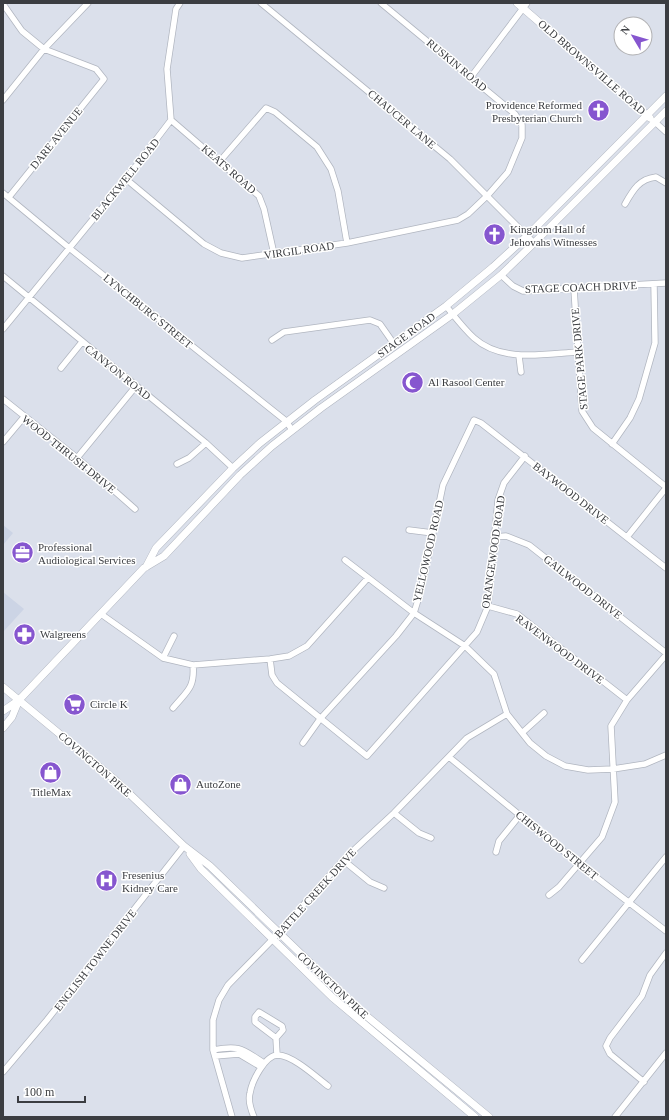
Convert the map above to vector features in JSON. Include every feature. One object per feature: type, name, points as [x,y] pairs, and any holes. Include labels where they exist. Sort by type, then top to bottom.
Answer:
[{"type":"main road","name":"OLD BROWNSVILLE ROAD","points":[[522,5],[655,122]]},
{"type":"main road","name":"STAGE ROAD","points":[[3,711],[19,700],[101,614],[144,568],[156,548],[233,468],[286,421],[446,306],[493,267],[527,236],[648,116],[666,96]]},
{"type":"main road","name":"STAGE ROAD","points":[[144,568],[164,556],[240,475],[292,430],[453,314],[501,274],[666,111]]},
{"type":"main road","name":"COVINGTON PIKE","points":[[3,687],[114,779],[184,846],[210,866],[278,934],[358,1009],[489,1117]]},
{"type":"main road","name":"STAGE ROAD","points":[[3,728],[12,717],[19,700]]},
{"type":"main road","name":"COVINGTON PIKE","points":[[184,846],[201,869],[272,940],[349,1012],[475,1117]]},
{"type":"street","points":[[3,100],[44,49],[88,3]]},
{"type":"street","points":[[171,120],[167,69],[176,9],[180,3]]},
{"type":"street","name":"CHAUCER LANE","points":[[261,3],[450,159],[534,243]]},
{"type":"street","name":"RUSKIN ROAD","points":[[381,3],[515,114],[522,125],[522,138],[508,172],[488,196]]},
{"type":"street","points":[[3,4],[22,31],[44,49]]},
{"type":"street","points":[[471,77],[522,5]]},
{"type":"street","name":"DARE AVENUE","points":[[9,197],[104,79],[96,69],[44,49]]},
{"type":"street","points":[[220,161],[266,108],[275,112],[317,147],[332,169],[338,191],[347,243]]},
{"type":"street","name":"KEATS ROAD","points":[[171,120],[220,161],[258,196],[264,208],[274,254]]},
{"type":"street","name":"BLACKWELL ROAD","points":[[3,329],[68,247],[126,179],[171,120]]},
{"type":"street","name":"OLD BROWNSVILLE ROAD","points":[[655,122],[666,132]]},
{"type":"street","points":[[625,204],[632,191],[645,178],[656,177],[666,183]]},
{"type":"street","name":"VIRGIL ROAD","points":[[126,179],[204,244],[221,253],[242,258],[347,243],[458,220],[468,214],[488,196]]},
{"type":"street","name":"LYNCHBURG STREET","points":[[3,193],[68,247],[286,421],[292,430]]},
{"type":"street","name":"STAGE COACH DRIVE","points":[[501,274],[512,286],[523,291],[666,283]]},
{"type":"street","name":"CANYON ROAD","points":[[3,276],[206,443],[233,468]]},
{"type":"street","points":[[612,444],[630,418],[639,399],[655,343],[654,284]]},
{"type":"street","name":"STAGE PARK DRIVE","points":[[574,289],[582,411],[593,428],[666,488]]},
{"type":"street","points":[[446,306],[474,339],[490,350],[519,356],[578,352]]},
{"type":"street","points":[[272,340],[284,332],[370,320],[380,324],[394,344]]},
{"type":"street","points":[[61,368],[82,342]]},
{"type":"street","points":[[519,356],[521,372]]},
{"type":"street","points":[[78,458],[136,386]]},
{"type":"street","name":"WOOD THRUSH DRIVE","points":[[3,399],[78,458],[135,509]]},
{"type":"street","points":[[3,442],[24,417]]},
{"type":"street","name":"BAYWOOD DRIVE","points":[[474,420],[481,423],[525,456],[666,568]]},
{"type":"street","name":"YELLOWOOD ROAD","points":[[303,744],[320,719],[396,636],[414,613],[421,590],[443,485],[474,420]]},
{"type":"street","points":[[177,464],[189,458],[206,443]]},
{"type":"street","name":"ORANGEWOOD ROAD","points":[[320,719],[367,756],[477,632],[488,606],[498,500],[504,483],[525,456]]},
{"type":"street","points":[[627,537],[666,488]]},
{"type":"street","points":[[408,530],[433,533]]},
{"type":"street","name":"GAILWOOD DRIVE","points":[[494,537],[506,536],[529,545],[666,654]]},
{"type":"street","points":[[345,560],[367,579],[414,613],[466,646],[494,674],[507,714],[523,732],[530,743],[546,756],[566,766],[588,770],[613,769],[645,764],[666,755]]},
{"type":"street","points":[[101,614],[163,658],[193,665],[270,659],[290,656],[308,646],[367,579]]},
{"type":"street","name":"RAVENWOOD DRIVE","points":[[488,606],[517,614],[628,700]]},
{"type":"street","points":[[163,658],[174,636]]},
{"type":"street","points":[[549,895],[559,887],[602,837],[615,802],[611,726],[628,700],[666,654]]},
{"type":"street","points":[[270,659],[272,675],[277,684],[320,719]]},
{"type":"street","points":[[173,708],[190,687],[194,678],[193,665]]},
{"type":"street","name":"BATTLE CREEK DRIVE","points":[[232,1117],[212,1050],[213,1020],[219,1000],[228,985],[278,934],[343,860],[394,813],[467,738],[482,727],[507,714]]},
{"type":"street","points":[[523,732],[544,714]]},
{"type":"street","name":"CHISWOOD STREET","points":[[449,757],[580,864],[630,901],[666,931]]},
{"type":"street","points":[[394,813],[419,833],[431,838]]},
{"type":"street","points":[[496,852],[498,841],[520,815]]},
{"type":"street","name":"ENGLISH TOWNE DRIVE","points":[[3,1072],[47,1020],[184,846]]},
{"type":"street","points":[[582,960],[666,857]]},
{"type":"street","points":[[343,860],[370,882],[384,888]]},
{"type":"street","points":[[644,1082],[610,1054],[606,1046],[610,1038],[642,996],[650,975],[666,953]]},
{"type":"street","points":[[276,1038],[255,1022],[255,1017],[259,1012],[282,1026],[283,1030],[276,1038],[277,1055]]},
{"type":"street","points":[[212,1050],[230,1047],[243,1049],[263,1065]]},
{"type":"street","points":[[615,1117],[666,1053]]},
{"type":"street","points":[[215,1056],[239,1054],[263,1065]]},
{"type":"street","points":[[254,1117],[250,1094],[254,1080],[263,1065],[277,1055],[290,1058],[328,1086]]},
{"type":"shaded area","points":[[3,525],[13,533],[3,545]]},
{"type":"shaded area","points":[[3,592],[24,609],[3,632]]},
{"type":"place","name":"Providence Reformed Presbyterian Church","points":[[598,111]]},
{"type":"place","name":"Kingdom Hall of Jehovahs Witnesses","points":[[495,235]]},
{"type":"place","name":"Al Rasool Center","points":[[413,382]]},
{"type":"place","name":"Professional Audiological Services","points":[[22,553]]},
{"type":"place","name":"Walgreens","points":[[24,634]]},
{"type":"place","name":"Circle K","points":[[75,704]]},
{"type":"place","name":"TitleMax","points":[[51,772]]},
{"type":"place","name":"AutoZone","points":[[181,784]]},
{"type":"place","name":"Fresenius Kidney Care","points":[[107,881]]}]
